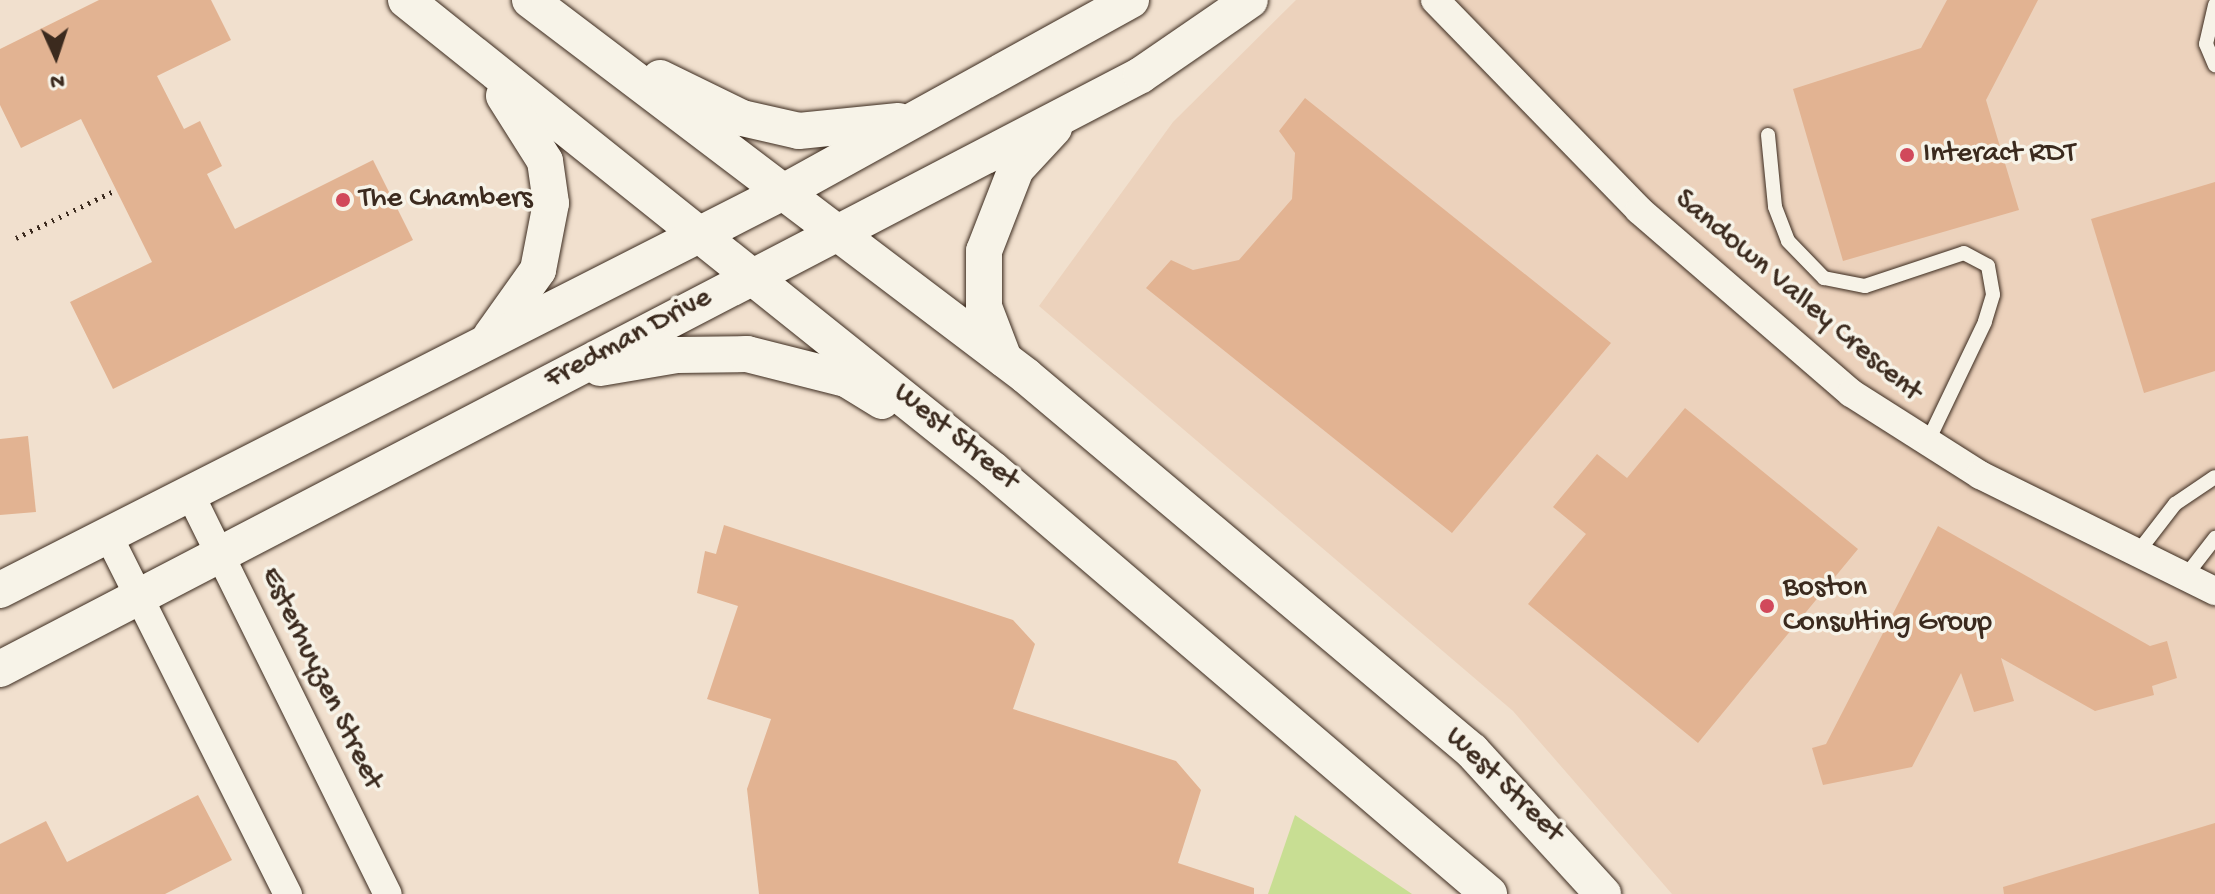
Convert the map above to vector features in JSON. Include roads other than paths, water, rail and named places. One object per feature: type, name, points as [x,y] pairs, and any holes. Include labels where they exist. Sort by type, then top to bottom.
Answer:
[{"type":"street","name":"West Street","points":[[406,0],[464,50],[754,275],[992,469],[1489,894]]},
{"type":"street","name":"West Street","points":[[530,0],[583,43],[787,190],[836,232],[1005,360],[1472,751],[1603,894]]},
{"type":"street","name":"Fredman Drive","points":[[0,590],[787,190],[930,115],[1131,0]]},
{"type":"street","name":"Fredman Drive","points":[[0,669],[1072,109],[1202,38],[1250,0]]},
{"type":"street","name":"Sandown Valley Crescent","points":[[1435,0],[1639,210],[1851,393],[1926,446],[2215,591]]},
{"type":"street","points":[[583,43],[742,118],[799,131],[930,115]]},
{"type":"street","points":[[464,50],[531,133],[551,203],[538,270],[483,347]]},
{"type":"street","points":[[1005,360],[984,307],[984,251],[1016,169],[1072,109]]},
{"type":"street","points":[[541,387],[622,362],[677,355],[747,354],[799,363],[846,379],[992,469]]},
{"type":"street","name":"Esterhuyzen Street","points":[[190,494],[388,894]]},
{"type":"street","points":[[108,535],[135,597],[288,894]]},
{"type":"lane","points":[[2215,5],[2206,44],[2215,65]]},
{"type":"lane","points":[[1768,135],[1775,207],[1788,241],[1824,278],[1865,286],[1964,253],[1988,266],[1993,295],[1985,322],[1926,446]]},
{"type":"lane","points":[[2138,552],[2175,504],[2215,477]]},
{"type":"lane","points":[[2184,578],[2215,538]]},
{"type":"place","name":"Interact RDT","points":[[1907,155]]},
{"type":"place","name":"The Chambers","points":[[343,200]]},
{"type":"place","name":"Boston Consulting Group","points":[[1767,606]]}]
